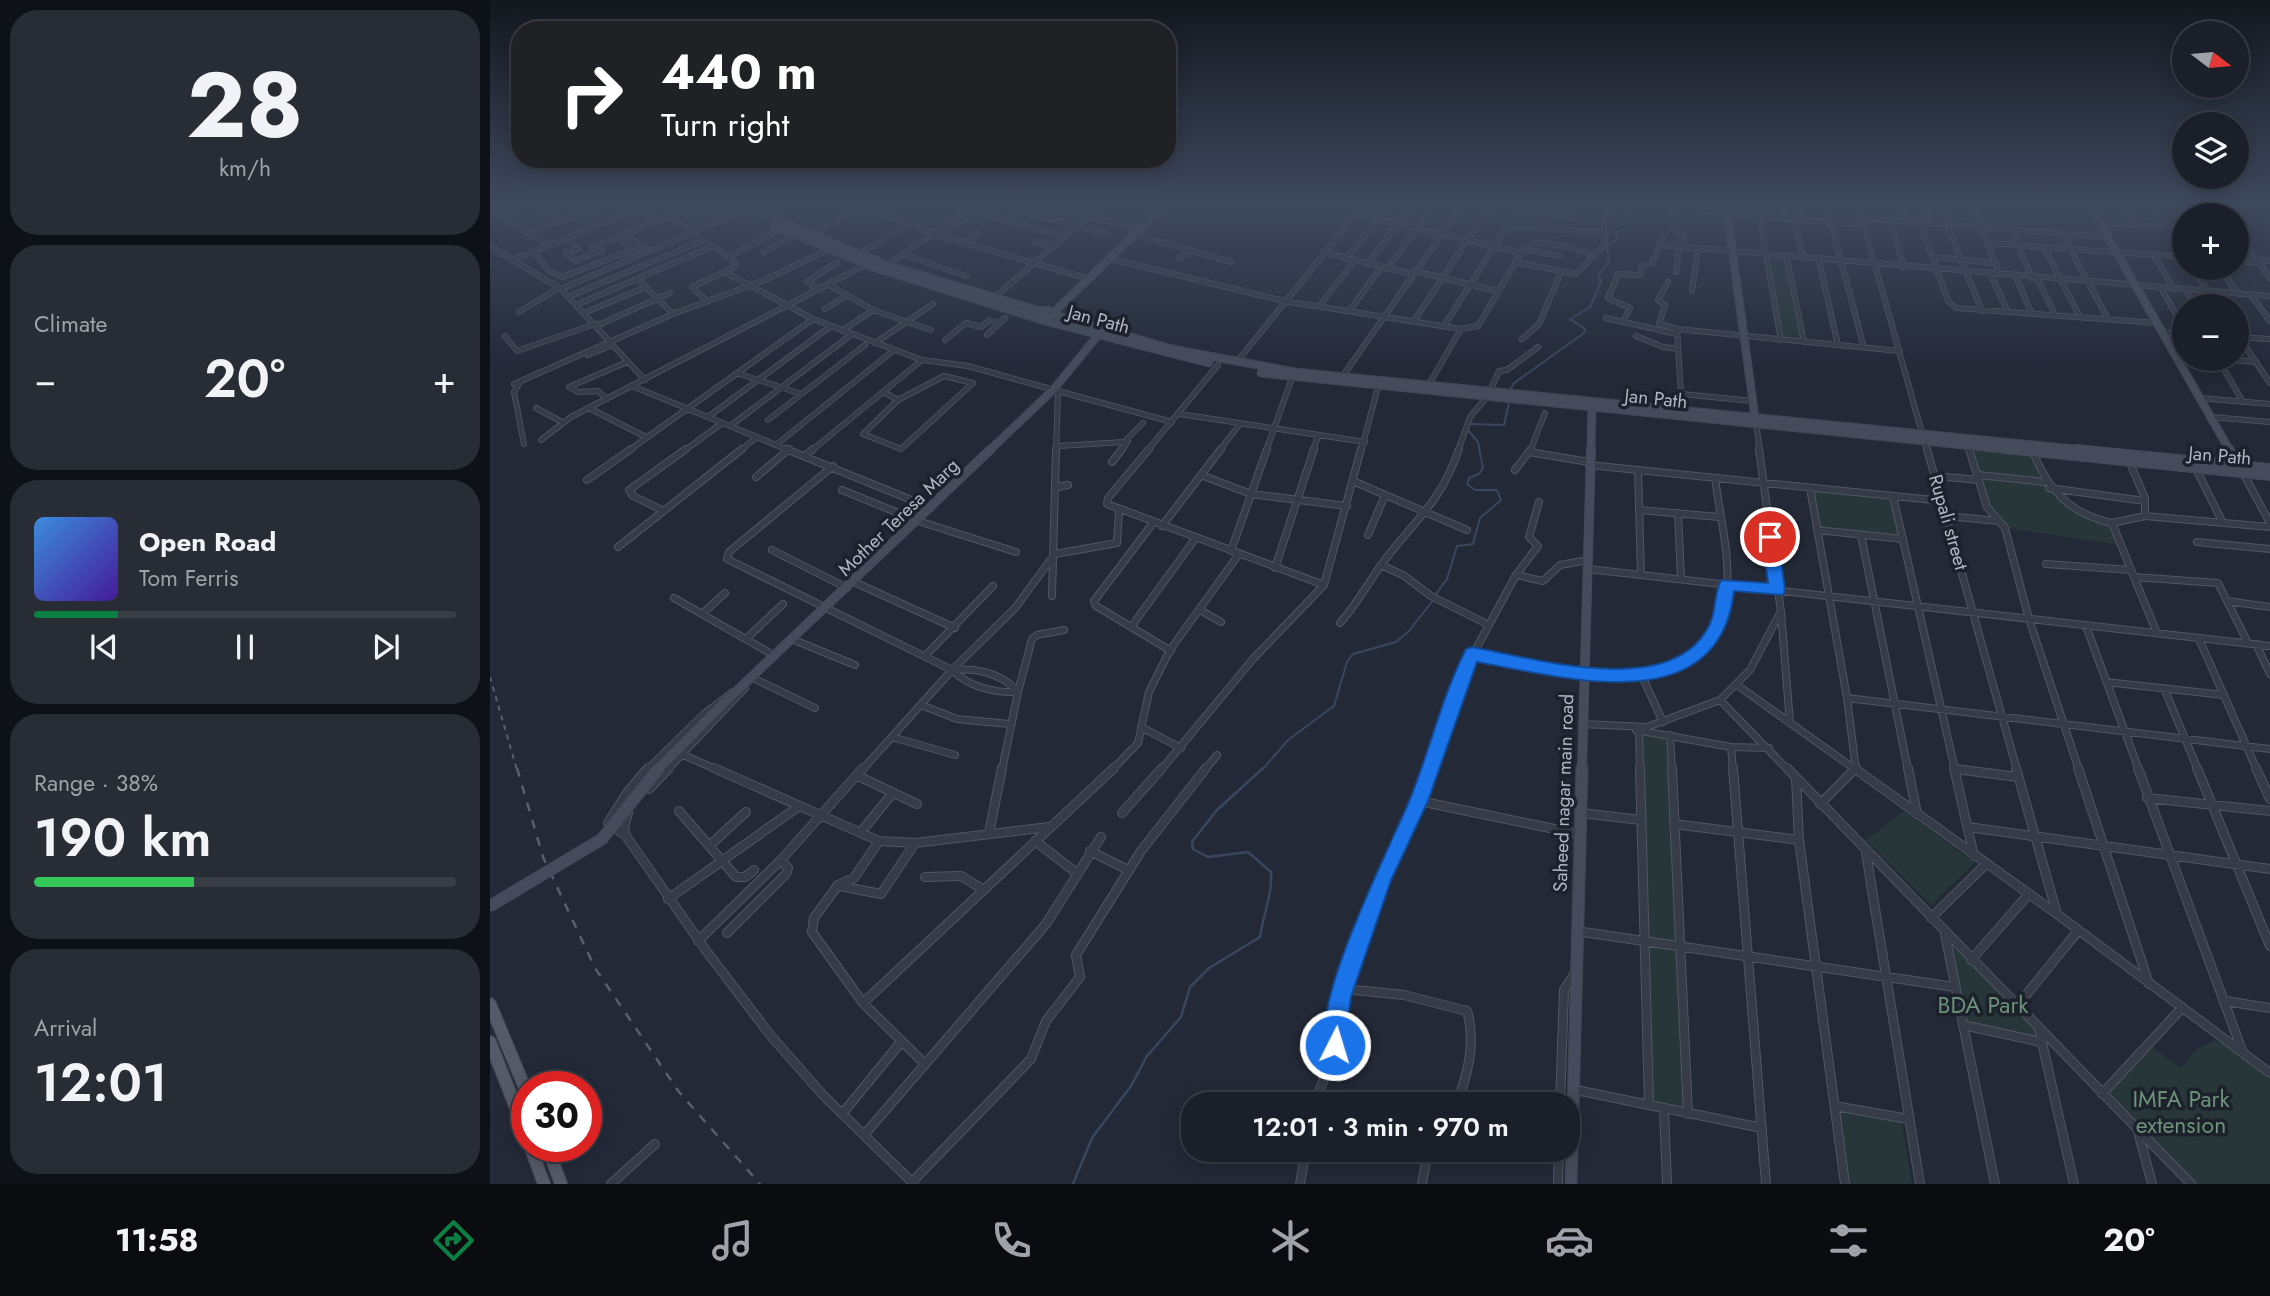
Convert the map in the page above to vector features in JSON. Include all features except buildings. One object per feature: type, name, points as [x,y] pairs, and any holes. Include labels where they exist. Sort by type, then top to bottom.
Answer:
[{"type":"main road","name":"Jan Path","points":[[861,259],[1045,317],[1218,365],[1292,378],[1428,386],[1488,395]]},
{"type":"main road","name":"Jan Path","points":[[866,259],[994,298],[1045,317]]},
{"type":"main road","points":[[1045,317],[1103,259]]},
{"type":"main road","points":[[1045,317],[1107,259]]},
{"type":"main road","points":[[1735,259],[1756,421]]},
{"type":"main road","points":[[2121,259],[2172,349]]},
{"type":"main road","name":"Jan Path","points":[[1103,334],[1235,363],[1378,387],[1517,397],[1756,421],[1923,432],[2270,468]]},
{"type":"main road","name":"Mother Teresa Marg","points":[[490,906],[602,839],[653,774],[723,704],[751,681],[1056,391],[1103,334]]},
{"type":"main road","points":[[2185,371],[2238,465]]},
{"type":"main road","name":"Jan Path","points":[[1592,405],[1681,410],[1927,443],[2270,476]]},
{"type":"main road","name":"Saheed nagar main road","points":[[1573,1184],[1576,931],[1592,405]]},
{"type":"main road","points":[[490,1004],[518,1071]]},
{"type":"main road","points":[[490,1042],[511,1095]]},
{"type":"main road","points":[[536,1162],[544,1184]]},
{"type":"main road","points":[[553,1162],[561,1184]]},
{"type":"street","points":[[539,259],[557,276],[562,277],[608,259]]},
{"type":"street","points":[[552,284],[614,259]]},
{"type":"street","points":[[519,312],[560,289],[634,259]]},
{"type":"street","points":[[568,296],[660,259]]},
{"type":"street","points":[[664,259],[670,265]]},
{"type":"street","points":[[576,305],[683,259]]},
{"type":"street","points":[[707,301],[692,288],[725,272],[736,263],[731,259]]},
{"type":"street","points":[[524,444],[514,392],[519,383],[673,314],[750,286],[807,259]]},
{"type":"street","points":[[887,265],[895,259]]},
{"type":"street","points":[[918,259],[966,275]]},
{"type":"street","points":[[1018,259],[1083,277]]},
{"type":"street","points":[[994,298],[1039,259]]},
{"type":"street","points":[[1113,259],[1284,301],[1461,329],[1478,326],[1517,259]]},
{"type":"street","points":[[1221,259],[1231,262]]},
{"type":"street","points":[[1235,363],[1318,259]]},
{"type":"street","points":[[1347,259],[1498,291]]},
{"type":"street","points":[[1368,264],[1371,259]]},
{"type":"street","points":[[1350,310],[1391,259]]},
{"type":"street","points":[[1340,380],[1423,259]]},
{"type":"street","points":[[1414,321],[1456,259]]},
{"type":"street","points":[[1444,326],[1485,259]]},
{"type":"street","points":[[1515,262],[1576,274],[1590,259]]},
{"type":"street","points":[[1623,322],[1630,308],[1608,298],[1618,274],[1640,275],[1642,267],[1652,263],[1654,259]]},
{"type":"street","points":[[1676,272],[1678,259]]},
{"type":"street","points":[[1692,291],[1697,259]]},
{"type":"street","points":[[1767,259],[1781,340]]},
{"type":"street","points":[[1787,259],[1804,342]]},
{"type":"street","points":[[1805,259],[2238,294]]},
{"type":"street","name":"Rupali street","points":[[1873,259],[1975,612],[2057,914]]},
{"type":"street","points":[[1901,259],[1904,268]]},
{"type":"street","points":[[1934,259],[1952,306],[1982,311],[2157,323]]},
{"type":"street","points":[[1961,259],[1982,311]]},
{"type":"street","points":[[1963,259],[1995,263]]},
{"type":"street","points":[[1994,259],[2000,275]]},
{"type":"street","points":[[2025,259],[2055,315]]},
{"type":"street","points":[[2051,259],[2080,317]]},
{"type":"street","points":[[2076,259],[2108,319]]},
{"type":"street","points":[[2156,259],[2174,289]]},
{"type":"street","points":[[512,260],[568,296],[645,380]]},
{"type":"street","points":[[1320,305],[1354,261]]},
{"type":"street","points":[[1819,261],[1838,345]]},
{"type":"street","points":[[2249,261],[2270,261]]},
{"type":"street","points":[[2260,261],[2270,278]]},
{"type":"street","points":[[820,289],[807,282],[837,262]]},
{"type":"street","points":[[541,440],[562,422],[788,307],[870,262]]},
{"type":"street","points":[[1841,262],[1864,348]]},
{"type":"street","points":[[725,272],[813,319],[922,360],[968,366],[1172,422]]},
{"type":"street","points":[[1522,339],[1539,324],[1561,272]]},
{"type":"street","points":[[1991,275],[2008,312]]},
{"type":"street","points":[[2015,277],[2032,314]]},
{"type":"street","points":[[586,279],[602,294]]},
{"type":"street","points":[[638,279],[673,314]]},
{"type":"street","points":[[2200,280],[2208,292]]},
{"type":"street","points":[[2228,280],[2238,294]]},
{"type":"street","points":[[1668,282],[1658,300],[1665,305],[1659,324],[1677,332]]},
{"type":"street","points":[[830,285],[873,310],[931,330]]},
{"type":"street","points":[[584,313],[646,287]]},
{"type":"street","points":[[2161,288],[2172,307]]},
{"type":"street","points":[[2186,290],[2188,294]]},
{"type":"street","points":[[505,336],[517,351],[595,325],[670,293]]},
{"type":"street","points":[[825,309],[847,295]]},
{"type":"street","points":[[2251,295],[2270,296]]},
{"type":"street","points":[[2251,295],[2270,321]]},
{"type":"street","points":[[875,343],[933,304]]},
{"type":"street","points":[[842,331],[873,310]]},
{"type":"street","points":[[987,335],[1005,318]]},
{"type":"street","points":[[1606,318],[1677,332],[1900,351]]},
{"type":"street","points":[[587,480],[813,319]]},
{"type":"street","points":[[945,340],[966,323],[981,327],[989,320],[999,323]]},
{"type":"street","points":[[708,417],[831,326]]},
{"type":"street","points":[[1428,386],[1461,329]]},
{"type":"street","points":[[1677,332],[1681,410]]},
{"type":"street","points":[[2162,332],[2172,333]]},
{"type":"street","points":[[730,426],[851,335]]},
{"type":"street","points":[[1636,336],[1661,347],[1678,349]]},
{"type":"street","points":[[2249,338],[2270,339]]},
{"type":"street","points":[[514,384],[611,343]]},
{"type":"street","points":[[768,420],[865,345]]},
{"type":"street","points":[[1340,623],[1357,604],[1381,565],[1427,512],[1450,475],[1470,417],[1488,395],[1499,371],[1507,370],[1538,347]]},
{"type":"street","points":[[776,445],[894,350]]},
{"type":"street","points":[[2249,351],[2270,383]]},
{"type":"street","points":[[806,455],[922,360]]},
{"type":"street","points":[[2249,361],[2256,362]]},
{"type":"street","points":[[607,399],[598,391],[578,392],[569,387],[627,362]]},
{"type":"street","points":[[1218,365],[1108,498],[1108,506],[1324,585]]},
{"type":"street","points":[[2226,371],[2243,402]]},
{"type":"street","points":[[737,373],[802,394]]},
{"type":"street","points":[[944,376],[973,383],[971,388],[905,448],[898,449],[864,436],[865,430],[898,400],[944,376]]},
{"type":"street","points":[[863,1003],[1139,743],[1145,700],[1171,651],[1235,552],[1251,494],[1292,378]]},
{"type":"street","points":[[632,386],[834,466],[931,508]]},
{"type":"street","points":[[1122,813],[1181,748],[1253,659],[1324,585],[1378,387]]},
{"type":"street","points":[[1052,596],[1058,487],[1056,391]]},
{"type":"street","points":[[883,392],[898,400]]},
{"type":"street","points":[[1681,394],[1753,401]]},
{"type":"street","points":[[2200,398],[2270,404]]},
{"type":"street","points":[[536,408],[562,422]]},
{"type":"street","points":[[589,408],[646,437]]},
{"type":"street","points":[[1515,470],[1529,452],[1545,413]]},
{"type":"street","points":[[1180,414],[1365,442]]},
{"type":"street","points":[[2211,417],[2270,422]]},
{"type":"street","points":[[1756,421],[1781,612],[1790,723]]},
{"type":"street","points":[[664,511],[633,496],[629,490],[722,423]]},
{"type":"street","points":[[1112,462],[1143,423]]},
{"type":"street","points":[[1162,526],[1239,425]]},
{"type":"street","points":[[1275,568],[1318,436]]},
{"type":"street","points":[[618,547],[757,437]]},
{"type":"street","points":[[1058,446],[1130,439]]},
{"type":"street","points":[[1968,447],[1987,507],[2000,521],[2007,534],[2029,619],[2150,986]]},
{"type":"street","points":[[757,477],[789,449]]},
{"type":"street","points":[[1529,452],[1638,470],[1943,501]]},
{"type":"street","points":[[2033,452],[2047,485],[2065,505],[2079,514],[2112,523],[2145,516],[2270,525],[2243,473]]},
{"type":"street","points":[[2130,463],[2145,501],[2145,516]]},
{"type":"street","points":[[834,466],[727,556],[730,561],[925,656],[952,670],[957,676],[1000,692],[1018,692]]},
{"type":"street","points":[[2196,469],[2223,523]]},
{"type":"street","points":[[1638,470],[1641,575]]},
{"type":"street","points":[[1201,475],[1251,494],[1347,506]]},
{"type":"street","points":[[1936,476],[1979,477],[2047,485],[2145,501]]},
{"type":"street","points":[[1472,654],[1584,674],[1642,676],[1688,658],[1711,639],[1723,615],[1726,584],[1715,478]]},
{"type":"street","points":[[1354,482],[1467,530]]},
{"type":"street","points":[[1058,487],[1068,485]]},
{"type":"street","points":[[1810,488],[1847,698],[1856,771]]},
{"type":"street","points":[[842,490],[918,521],[1016,552]]},
{"type":"street","points":[[1368,535],[1385,495]]},
{"type":"street","points":[[1893,496],[1975,856]]},
{"type":"street","points":[[1319,1092],[1333,1057],[1339,1003],[1382,878],[1419,801],[1472,654],[1516,575],[1538,546],[1529,537],[1539,502]]},
{"type":"street","points":[[1639,510],[1719,517]]},
{"type":"street","points":[[698,941],[781,860],[952,670],[1016,607],[1055,554],[1117,543],[1119,511]]},
{"type":"street","points":[[1678,513],[1682,579]]},
{"type":"street","points":[[1947,516],[2000,521]]},
{"type":"street","points":[[1153,523],[1094,601],[1096,606],[1171,651]]},
{"type":"street","points":[[2112,523],[2157,633]]},
{"type":"street","points":[[1817,530],[1903,539]]},
{"type":"street","points":[[1861,535],[1917,814]]},
{"type":"street","points":[[1131,627],[1195,539]]},
{"type":"street","points":[[2197,542],[2270,549]]},
{"type":"street","points":[[772,550],[955,628]]},
{"type":"street","points":[[1516,575],[1543,581],[1560,565],[1588,564],[1641,575],[2270,646]]},
{"type":"street","points":[[2046,564],[2218,583],[2270,674]]},
{"type":"street","points":[[1381,565],[1403,575],[1431,596],[1488,624]]},
{"type":"street","points":[[925,656],[993,586]]},
{"type":"street","points":[[702,614],[725,593]]},
{"type":"street","points":[[674,598],[776,657]]},
{"type":"street","points":[[2227,601],[2270,607]]},
{"type":"street","points":[[747,638],[783,604]]},
{"type":"street","points":[[1200,610],[1221,622]]},
{"type":"street","points":[[1612,727],[1647,727],[1720,701],[1760,656],[1781,612]]},
{"type":"street","points":[[2086,626],[2243,1054]]},
{"type":"street","points":[[989,833],[1009,724],[1032,639],[1037,635],[1064,630]]},
{"type":"street","points":[[2199,639],[2270,799]]},
{"type":"street","points":[[794,640],[855,665]]},
{"type":"street","points":[[952,670],[975,670],[1003,679],[1018,692]]},
{"type":"street","points":[[1642,676],[1663,722]]},
{"type":"street","points":[[751,681],[815,708]]},
{"type":"street","name":"Mother Teresa Marg","points":[[625,836],[624,827],[629,811],[751,681]]},
{"type":"street","name":"Mother Teresa Marg","points":[[625,836],[610,827],[608,822],[619,803],[707,712],[725,696],[751,681]]},
{"type":"street","points":[[2106,682],[2224,695]]},
{"type":"street","points":[[1737,685],[2057,914],[2270,1073]]},
{"type":"street","points":[[2164,688],[2270,946]]},
{"type":"street","points":[[1847,698],[2185,741],[2270,749]]},
{"type":"street","points":[[1720,701],[1769,748],[1819,804],[2191,1184]]},
{"type":"street","points":[[921,705],[957,719],[1009,724]]},
{"type":"street","points":[[1582,724],[1670,735],[1731,747],[1769,748]]},
{"type":"street","points":[[1141,727],[1181,748]]},
{"type":"street","points":[[1639,731],[1649,1105]]},
{"type":"street","points":[[1670,735],[1688,1114]]},
{"type":"street","points":[[892,737],[955,755]]},
{"type":"street","points":[[1731,747],[1766,1184]]},
{"type":"street","points":[[683,755],[880,841],[915,844],[1049,827]]},
{"type":"street","points":[[625,836],[698,941],[793,1063],[886,1161],[913,1183],[1031,1059],[1046,1021],[1080,977],[1076,955],[1128,870],[1217,755]]},
{"type":"street","points":[[1955,769],[2018,777]]},
{"type":"street","points":[[1819,804],[1856,771]]},
{"type":"street","points":[[858,776],[917,804]]},
{"type":"street","points":[[1796,778],[1799,840],[1845,1184]]},
{"type":"street","points":[[861,832],[892,794]]},
{"type":"street","points":[[2147,798],[2270,811]]},
{"type":"street","points":[[1419,801],[1579,834]]},
{"type":"street","points":[[668,899],[798,807]]},
{"type":"street","points":[[679,811],[736,877],[745,877],[754,870]]},
{"type":"street","points":[[709,846],[746,812]]},
{"type":"street","points":[[1580,813],[1641,820]]},
{"type":"street","points":[[1674,824],[1799,840]]},
{"type":"street","points":[[1968,827],[2270,869]]},
{"type":"street","points":[[864,1135],[1046,924],[1101,837]]},
{"type":"street","points":[[880,841],[854,878],[838,885],[814,918],[812,932],[863,1003],[924,1063]]},
{"type":"street","points":[[1035,841],[1077,874]]},
{"type":"street","points":[[838,885],[881,894],[915,844]]},
{"type":"street","points":[[1090,851],[1128,870]]},
{"type":"street","points":[[1865,851],[1920,1184]]},
{"type":"street","points":[[727,933],[786,874],[788,868],[781,860]]},
{"type":"street","points":[[1931,918],[1986,864]]},
{"type":"street","points":[[925,877],[961,876],[984,890]]},
{"type":"street","points":[[1972,960],[2028,895]]},
{"type":"street","points":[[1576,931],[1816,964],[1955,987]]},
{"type":"street","points":[[2017,1006],[2078,931]]},
{"type":"street","points":[[1944,932],[1995,1184]]},
{"type":"street","points":[[1573,1184],[1579,992],[1575,973]]},
{"type":"street","points":[[1560,1092],[1564,990],[1575,973]]},
{"type":"street","points":[[1344,989],[1404,995],[1467,1011],[1471,1028],[1466,1074],[1460,1092]]},
{"type":"street","points":[[2225,1001],[2270,1008]]},
{"type":"street","points":[[2102,1094],[2181,1009]]},
{"type":"street","points":[[1963,1025],[2041,1042]]},
{"type":"street","points":[[2039,1027],[2074,1184]]},
{"type":"street","points":[[842,1114],[901,1042]]},
{"type":"street","points":[[1576,1090],[1762,1128]]},
{"type":"street","points":[[1835,1107],[1908,1119]]},
{"type":"street","points":[[1664,1109],[1667,1184]]},
{"type":"street","points":[[2137,1129],[2152,1184]]},
{"type":"street","points":[[611,1184],[655,1144]]},
{"type":"street","points":[[1300,1184],[1304,1162]]},
{"type":"street","points":[[1422,1184],[1426,1162]]},
{"type":"street","points":[[1558,1184],[1559,1162]]},
{"type":"green space","points":[[1769,259],[1785,259],[1801,339],[1784,338]]},
{"type":"green space","points":[[1969,447],[2032,453],[2045,481],[2061,501],[2081,515],[2111,524],[2119,545],[2007,528],[1989,508]]},
{"type":"green space","points":[[1814,490],[1890,498],[1899,537],[1819,528]]},
{"type":"green space","points":[[1636,730],[1670,735],[1688,1114],[1649,1106]]},
{"type":"green space","points":[[1904,811],[1975,863],[1931,905],[1866,840]]},
{"type":"green space","name":"BDA Park","points":[[1944,932],[2039,1027],[2041,1042],[1963,1025]]},
{"type":"green space","name":"IMFA Park extension","points":[[2215,1040],[2243,1053],[2270,1073],[2270,1184],[2191,1184],[2102,1094],[2148,1044],[2181,1068],[2197,1049]]},
{"type":"green space","points":[[1838,1108],[1901,1119],[1912,1184],[1848,1184]]},
{"type":"waterway","points":[[1510,390],[1514,383],[1584,333],[1585,329],[1570,319],[1590,307],[1601,282],[1598,276],[1609,259]]},
{"type":"waterway","points":[[1470,424],[1504,425],[1509,403]]},
{"type":"waterway","points":[[1436,594],[1447,579],[1457,546],[1473,544],[1480,518],[1501,500],[1497,490],[1475,490],[1467,484],[1469,478],[1479,474],[1483,468],[1478,442],[1467,429]]},
{"type":"waterway","points":[[1262,770],[1288,740],[1334,706],[1347,662],[1353,654],[1396,642],[1409,631],[1434,599]]},
{"type":"waterway","points":[[1073,1184],[1092,1138],[1131,1086],[1147,1056],[1181,1017],[1190,987],[1209,968],[1260,937],[1271,872],[1248,852],[1208,857],[1193,849],[1192,842],[1216,811],[1263,768]]},
{"type":"railway","points":[[490,677],[517,770]]},
{"type":"railway","points":[[517,768],[543,857],[595,968],[679,1092],[760,1184]]},
{"type":"route","points":[[1335,1045],[1340,997],[1382,878],[1419,801],[1452,702],[1472,654],[1603,677],[1642,676],[1662,670],[1688,658],[1711,639],[1723,615],[1726,584],[1777,590],[1770,537]]}]
